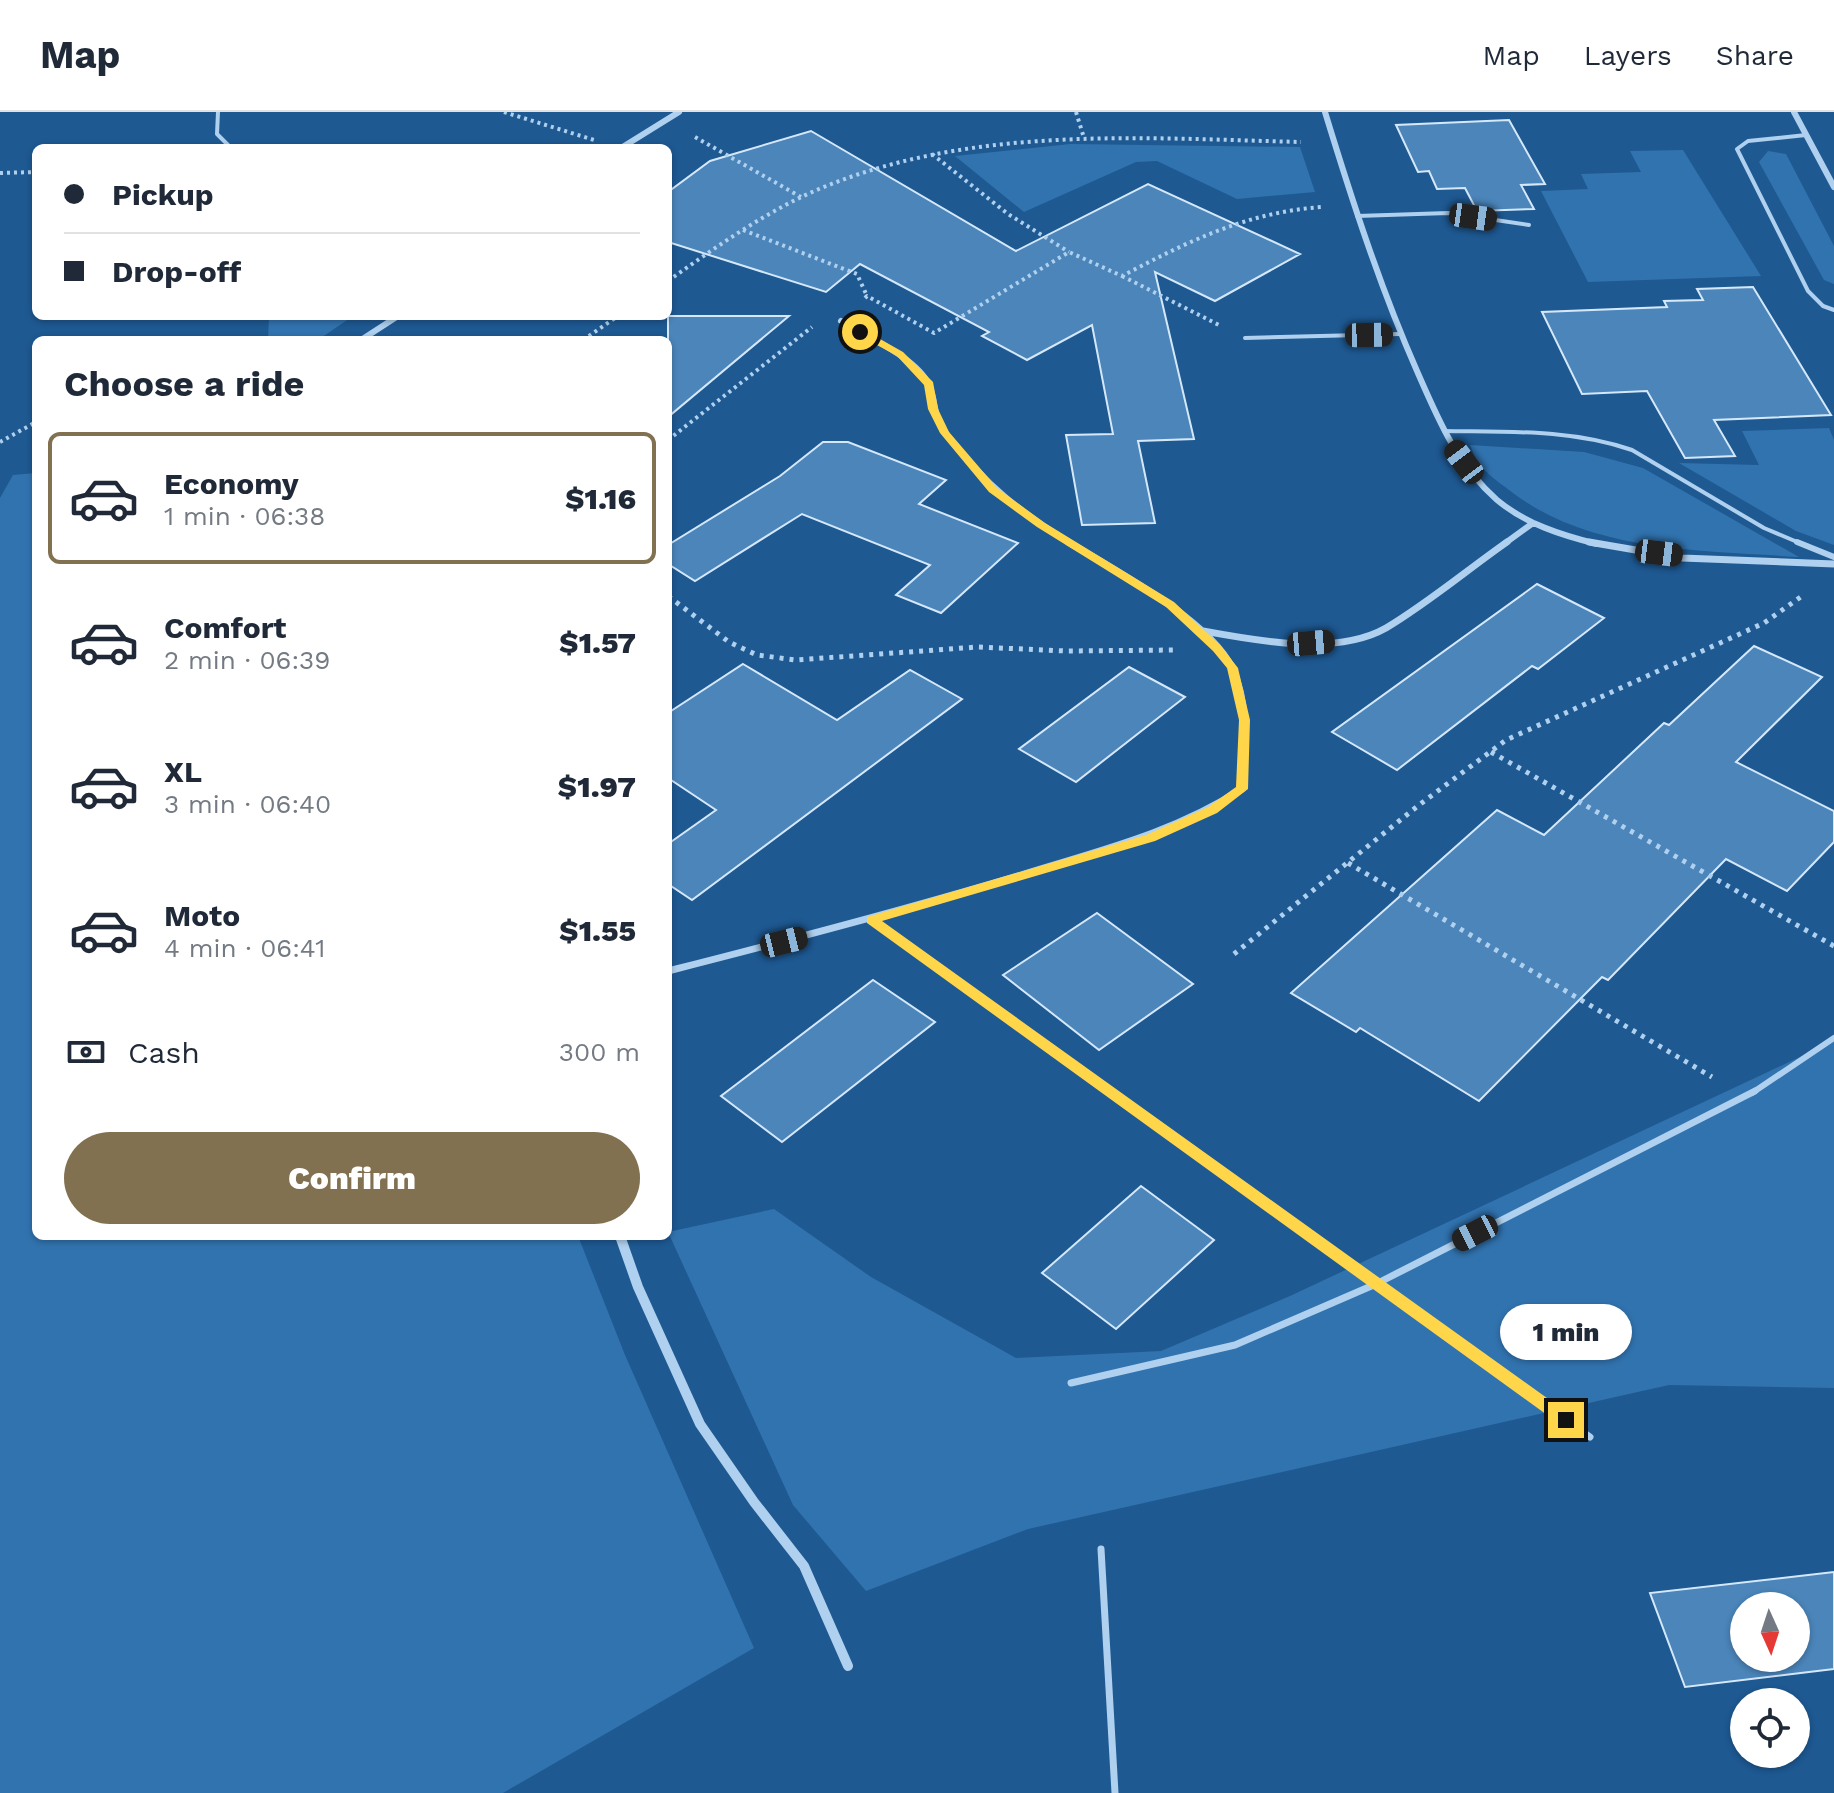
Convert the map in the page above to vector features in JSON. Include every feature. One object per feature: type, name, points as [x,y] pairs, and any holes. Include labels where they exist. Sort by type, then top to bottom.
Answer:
[{"type":"street","points":[[627,144],[679,112]]},
{"type":"street","points":[[1325,112],[1387,306],[1451,445],[1477,479],[1533,523],[1583,540],[1638,550],[1775,564],[1834,564]]},
{"type":"street","points":[[1794,112],[1834,187]]},
{"type":"street","points":[[367,336],[392,320]]},
{"type":"street","points":[[672,970],[871,920],[1150,838],[1212,810],[1242,789],[1245,720],[1232,668],[1217,648],[1170,604],[1041,525],[993,490],[945,433],[933,409],[929,384],[900,354],[841,321]]},
{"type":"street","points":[[1198,630],[1265,642],[1311,643],[1363,636],[1384,629],[1533,523]]},
{"type":"street","points":[[621,1240],[638,1287],[700,1424],[754,1502],[804,1566],[848,1666]]},
{"type":"lane","points":[[218,112],[217,134],[227,144]]},
{"type":"lane","points":[[1806,135],[1748,141],[1737,149],[1808,291],[1823,306],[1834,310]]},
{"type":"lane","points":[[1357,216],[1448,213],[1529,225]]},
{"type":"lane","points":[[1245,338],[1400,334]]},
{"type":"lane","points":[[1444,431],[1568,436],[1612,442],[1764,528],[1834,557]]},
{"type":"lane","points":[[871,920],[1590,1437]]},
{"type":"lane","points":[[1071,1383],[1235,1345],[1376,1284],[1746,1097],[1834,1038]]},
{"type":"lane","points":[[1101,1549],[1115,1793]]},
{"type":"path","points":[[504,112],[603,143]]},
{"type":"path","points":[[1076,112],[1084,138]]},
{"type":"path","points":[[664,119],[802,197]]},
{"type":"path","points":[[672,278],[743,230],[802,197],[854,175],[932,154],[970,147],[1084,138],[1334,142]]},
{"type":"path","points":[[932,154],[1008,214],[1069,252],[1245,338]]},
{"type":"path","points":[[0,173],[32,172]]},
{"type":"path","points":[[1122,276],[1225,223],[1301,207],[1355,207]]},
{"type":"path","points":[[743,230],[857,274],[867,296],[934,333],[1069,252]]},
{"type":"path","points":[[672,437],[824,318],[841,321],[867,296]]},
{"type":"path","points":[[589,336],[612,320]]},
{"type":"path","points":[[0,442],[32,424]]},
{"type":"path","points":[[1234,954],[1506,740],[1764,623],[1802,596],[1810,564]]},
{"type":"path","points":[[672,599],[729,642],[757,655],[796,660],[978,647],[1066,651],[1217,648]]},
{"type":"path","points":[[1491,752],[1834,946]]},
{"type":"path","points":[[1348,863],[1746,1097]]},
{"type":"shaded area","points":[[1070,144],[1300,147],[1315,192],[1237,199],[1157,161],[1136,162],[1024,212],[955,156]]},
{"type":"shaded area","points":[[1683,150],[1761,276],[1588,282],[1541,191],[1588,189],[1581,174],[1641,172],[1630,151]]},
{"type":"shaded area","points":[[1768,151],[1786,154],[1834,246],[1834,284],[1824,280],[1759,162]]},
{"type":"shaded area","points":[[269,320],[347,320],[324,336],[268,336]]},
{"type":"shaded area","points":[[1829,428],[1834,440],[1834,545],[1796,531],[1679,463],[1759,465],[1742,431]]},
{"type":"shaded area","points":[[1470,445],[1584,452],[1643,468],[1799,557],[1647,544],[1574,526],[1540,511],[1495,480],[1481,466]]},
{"type":"shaded area","points":[[32,473],[32,1240],[580,1240],[625,1355],[754,1648],[503,1793],[0,1793],[0,498],[13,475]]},
{"type":"shaded area","points":[[1834,1041],[1834,1388],[1669,1385],[1028,1529],[866,1591],[793,1505],[672,1240],[672,1231],[774,1209],[871,1277],[1016,1358],[1161,1351],[1290,1296]]},
{"type":"building","points":[[1509,120],[1545,184],[1521,185],[1534,209],[1477,211],[1465,188],[1437,189],[1429,171],[1418,172],[1396,125]]},
{"type":"building","points":[[811,131],[1016,251],[1148,184],[1300,254],[1215,301],[1155,272],[1194,439],[1138,441],[1155,523],[1082,525],[1066,435],[1113,434],[1092,325],[1027,360],[982,336],[989,332],[860,264],[826,292],[672,243],[672,189],[710,161]]},
{"type":"building","points":[[1753,287],[1831,415],[1714,420],[1735,456],[1685,458],[1647,391],[1582,394],[1542,312],[1667,307],[1664,301],[1703,300],[1697,289]]},
{"type":"building","points":[[672,316],[789,316],[672,414],[672,336],[668,336],[668,320],[672,320]]},
{"type":"building","points":[[823,442],[848,442],[946,480],[919,504],[1018,543],[941,613],[896,595],[930,565],[802,514],[695,581],[672,567],[672,543],[780,476]]},
{"type":"building","points":[[1537,584],[1604,618],[1538,669],[1532,666],[1397,770],[1332,732]]},
{"type":"building","points":[[1754,646],[1822,677],[1736,762],[1834,811],[1834,842],[1787,891],[1726,859],[1608,980],[1602,977],[1479,1101],[1360,1028],[1356,1032],[1291,993],[1497,810],[1544,835],[1664,723],[1669,725]]},
{"type":"building","points":[[743,664],[837,720],[910,670],[962,699],[692,900],[672,887],[672,841],[716,810],[672,781],[672,710]]},
{"type":"building","points":[[1129,667],[1185,697],[1076,782],[1019,749]]},
{"type":"building","points":[[1097,913],[1193,984],[1099,1050],[1003,975]]},
{"type":"building","points":[[873,980],[935,1022],[782,1142],[721,1096]]},
{"type":"building","points":[[1141,1186],[1214,1240],[1116,1329],[1042,1273]]},
{"type":"building","points":[[1834,1572],[1834,1669],[1810,1672],[1810,1592],[1730,1592],[1730,1672],[1809,1672],[1685,1687],[1650,1593]]},
{"type":"route","points":[[860,332],[900,354],[929,384],[933,409],[945,433],[993,490],[1041,525],[1170,604],[1217,648],[1232,668],[1245,720],[1242,789],[1212,810],[1150,838],[871,920],[1566,1420]]}]
